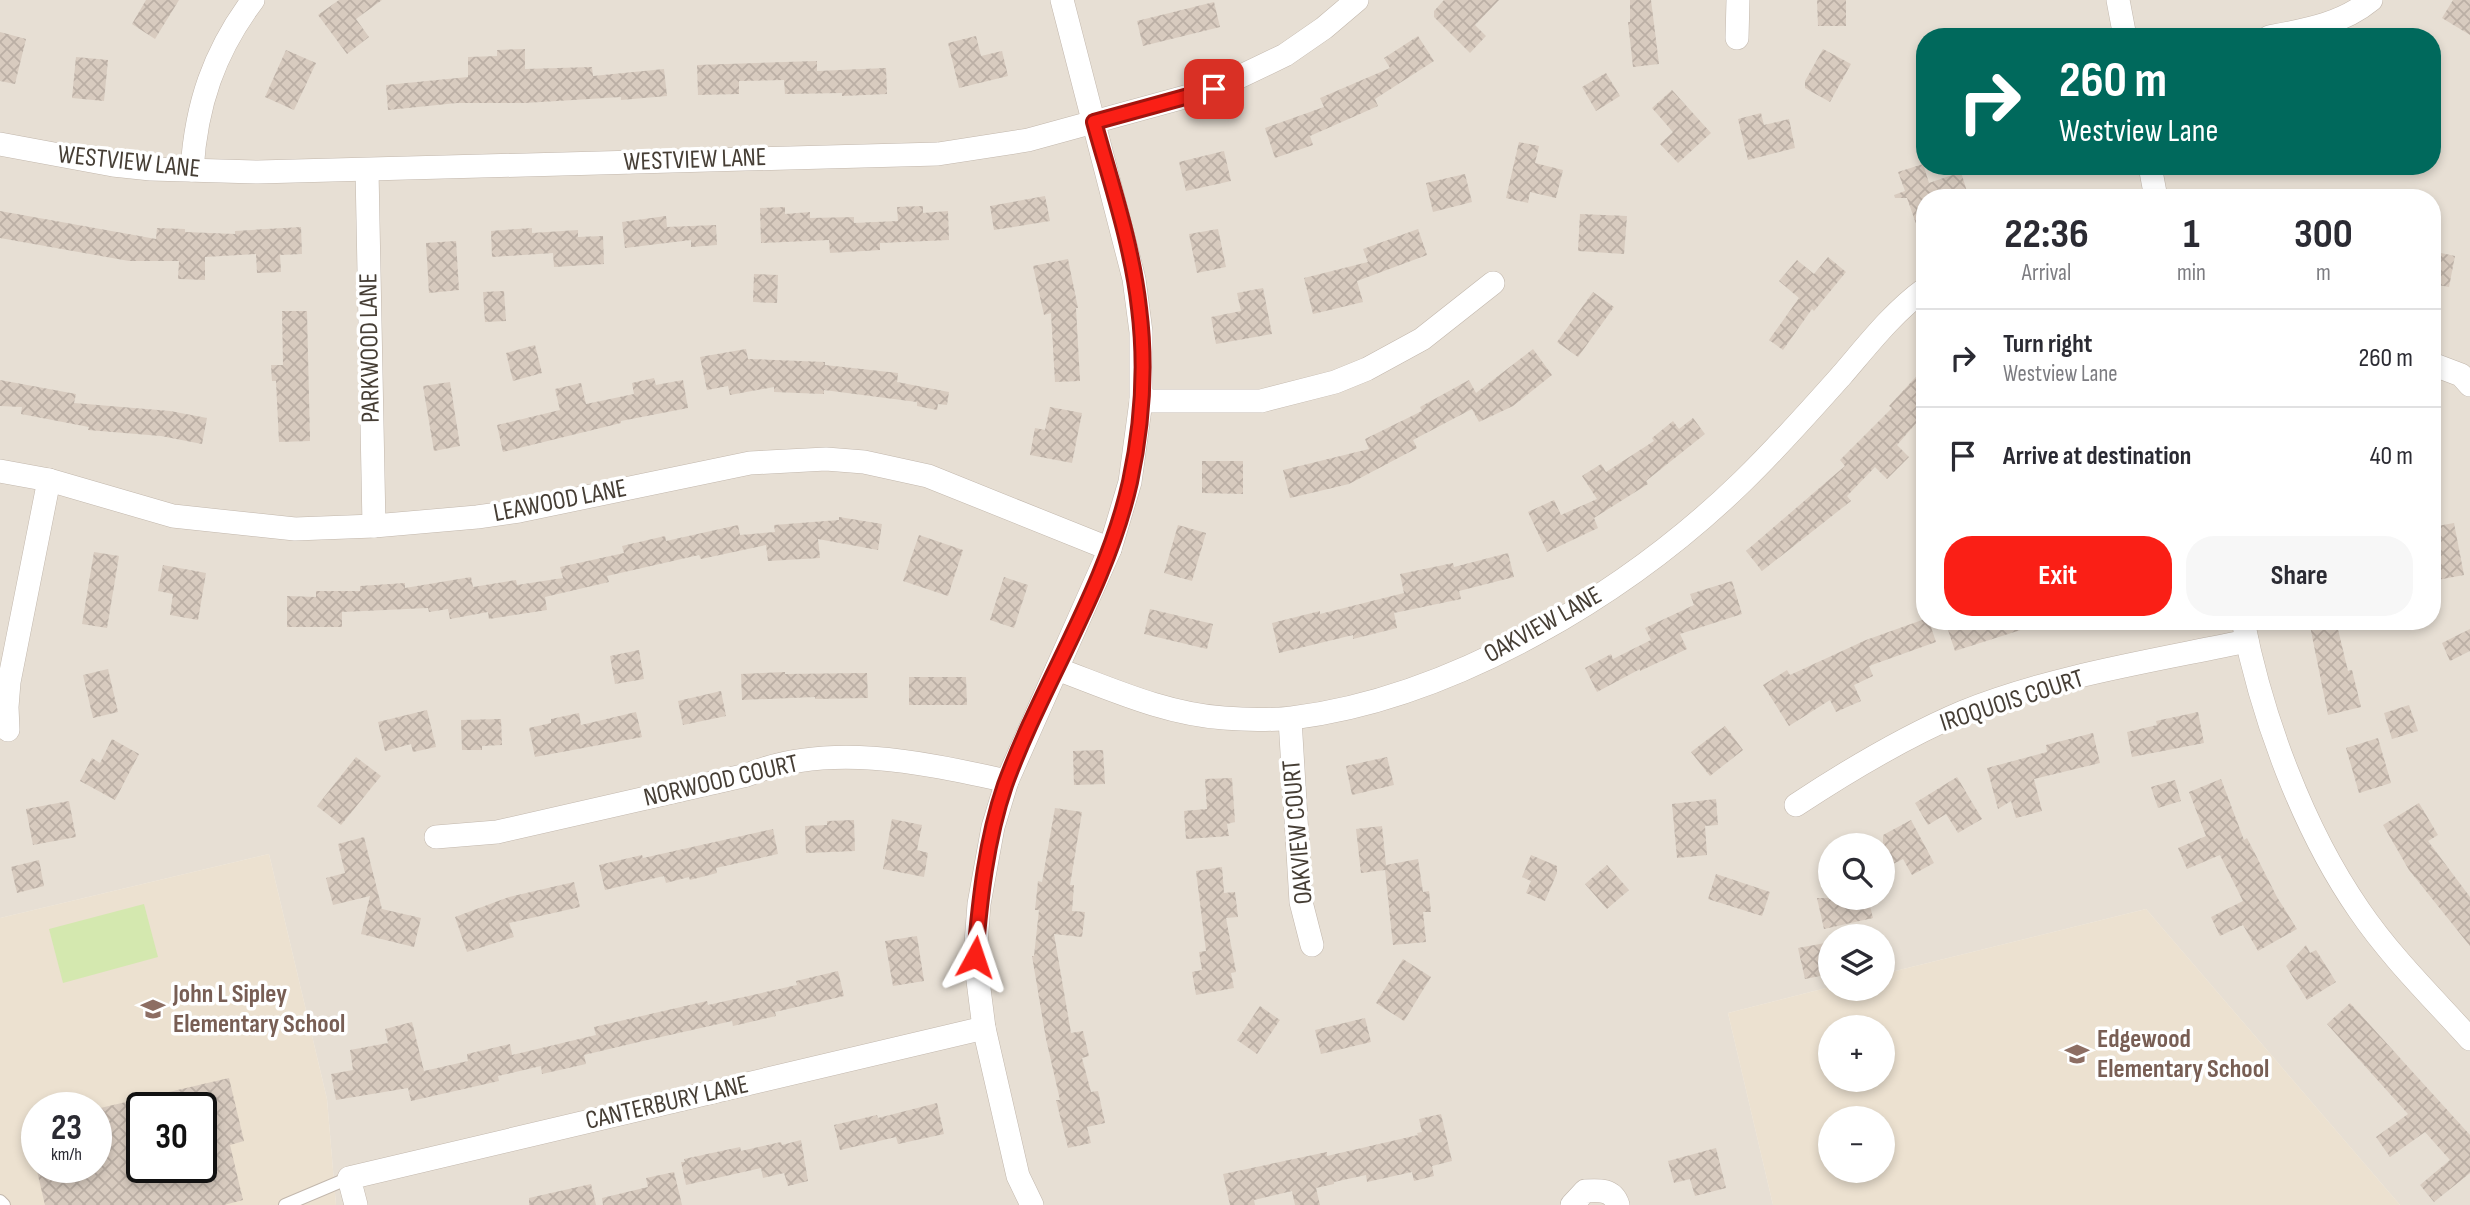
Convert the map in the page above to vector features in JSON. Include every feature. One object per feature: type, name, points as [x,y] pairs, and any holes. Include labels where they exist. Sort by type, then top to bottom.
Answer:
[{"type":"street","points":[[192,170],[194,133],[208,81],[225,41],[253,0]]},
{"type":"street","points":[[1032,1205],[1018,1176],[984,1028],[975,957],[979,904],[993,827],[1007,781],[1110,549],[1130,482],[1141,401],[1139,307],[1124,234],[1062,0]]},
{"type":"street","name":"WESTVIEW LANE","points":[[0,144],[113,165],[258,172],[938,154],[1028,140],[1182,100],[1214,89],[1255,72],[1285,55],[1324,28],[1357,0]]},
{"type":"street","points":[[1737,38],[1738,0]]},
{"type":"street","points":[[2118,0],[2123,28]]},
{"type":"street","points":[[2314,28],[2341,19],[2371,0]]},
{"type":"street","name":"PARKWOOD LANE","points":[[367,170],[374,526]]},
{"type":"street","points":[[1141,401],[1261,401],[1335,382],[1367,369],[1422,339],[1493,283]]},
{"type":"street","name":"OAKVIEW LANE","points":[[1057,668],[1163,708],[1223,718],[1290,719],[1348,709],[1432,683],[1548,626],[1603,592],[1687,531],[1742,482],[1799,424],[1890,319],[1916,297]]},
{"type":"street","points":[[2441,367],[2461,375],[2470,385]]},
{"type":"street","name":"LEAWOOD LANE","points":[[0,471],[48,480],[173,516],[295,529],[433,522],[519,511],[750,463],[826,459],[864,462],[928,476],[1110,549]]},
{"type":"street","points":[[8,730],[9,682],[48,480]]},
{"type":"street","points":[[2245,631],[2279,751],[2303,810],[2330,863],[2359,910],[2391,952],[2470,1038]]},
{"type":"street","name":"IROQUOIS COURT","points":[[1796,805],[1879,753],[1962,713],[2042,686],[2245,631]]},
{"type":"street","name":"OAKVIEW COURT","points":[[1290,719],[1301,902],[1312,945]]},
{"type":"street","name":"NORWOOD COURT","points":[[436,837],[497,832],[747,775],[770,765],[815,760],[862,758],[902,761],[940,766],[1007,781]]},
{"type":"street","name":"CANTERBURY LANE","points":[[349,1178],[984,1028]]},
{"type":"street","points":[[349,1178],[355,1205]]},
{"type":"street","points":[[1572,1205],[1585,1191],[1597,1190],[1608,1192],[1618,1205]]},
{"type":"lane","points":[[285,1205],[349,1178]]},
{"type":"lane","points":[[0,1200],[4,1205]]},
{"type":"shaded area","points":[[0,0],[2470,0],[2470,1205],[2400,1205],[2146,909],[1895,971],[1895,924],[1818,924],[1818,990],[1728,1013],[1773,1205],[336,1205],[327,1099],[269,854],[0,918]]},
{"type":"shaded area","name":"John L Sipley Elementary School","points":[[269,854],[327,1099],[336,1205],[0,1205],[0,918]]},
{"type":"shaded area","name":"Edgewood Elementary School","points":[[2146,909],[2400,1205],[1773,1205],[1728,1013],[1818,990],[1818,1001],[1895,1001],[1895,971]]},
{"type":"green space","points":[[144,904],[158,957],[63,983],[49,929]]},
{"type":"building","points":[[146,0],[179,0],[155,39],[132,24]]},
{"type":"building","points":[[339,0],[382,0],[356,19],[369,37],[347,54],[318,15]]},
{"type":"building","points":[[1444,0],[1499,0],[1475,25],[1486,36],[1470,53],[1434,17],[1434,11]]},
{"type":"building","points":[[1630,0],[1651,0],[1659,64],[1633,67],[1628,22]]},
{"type":"building","points":[[1817,0],[1846,0],[1846,26],[1818,26]]},
{"type":"building","points":[[2453,0],[2470,0],[2470,35],[2442,18]]},
{"type":"building","points":[[1214,2],[1220,27],[1143,46],[1137,21]]},
{"type":"building","points":[[0,32],[26,39],[15,84],[0,81]]},
{"type":"building","points":[[976,36],[981,56],[1002,51],[1008,76],[959,88],[948,43]]},
{"type":"building","points":[[1418,36],[1434,61],[1375,99],[1378,106],[1310,136],[1313,145],[1275,158],[1265,128],[1324,107],[1320,98],[1390,68],[1384,58]]},
{"type":"building","points":[[525,49],[525,69],[592,67],[593,76],[664,69],[667,96],[621,100],[621,97],[525,103],[457,103],[388,110],[386,85],[468,77],[468,57],[497,56],[497,50]]},
{"type":"building","points":[[1823,49],[1851,64],[1830,102],[1805,88],[1805,81]]},
{"type":"building","points":[[286,50],[316,63],[294,110],[265,97]]},
{"type":"building","points":[[76,57],[108,60],[104,101],[72,98]]},
{"type":"building","points":[[817,61],[817,71],[886,68],[887,94],[785,94],[784,80],[739,81],[739,94],[698,95],[697,65]]},
{"type":"building","points":[[1606,73],[1620,96],[1596,111],[1582,87]]},
{"type":"building","points":[[1672,90],[1711,133],[1678,163],[1660,144],[1673,132],[1652,108]]},
{"type":"building","points":[[1761,113],[1764,125],[1789,119],[1795,148],[1748,160],[1738,119]]},
{"type":"building","points":[[1519,142],[1539,146],[1535,163],[1563,170],[1556,198],[1530,192],[1528,203],[1506,198]]},
{"type":"building","points":[[1224,151],[1231,181],[1186,191],[1179,162]]},
{"type":"building","points":[[1916,166],[1916,175],[1926,175],[1929,183],[1952,175],[1962,175],[1966,189],[1916,189],[1916,224],[1907,198],[1895,198],[1894,195],[1905,191],[1898,172]]},
{"type":"building","points":[[1465,174],[1472,202],[1433,212],[1426,183]]},
{"type":"building","points":[[1045,196],[1050,221],[994,230],[990,206]]},
{"type":"building","points":[[923,206],[923,213],[948,211],[949,240],[880,243],[880,250],[830,253],[829,240],[761,243],[760,208],[785,207],[785,214],[810,212],[810,218],[854,217],[854,223],[898,221],[897,207]]},
{"type":"building","points":[[0,211],[156,239],[157,228],[235,234],[235,231],[301,227],[302,254],[280,255],[281,272],[257,273],[256,254],[205,257],[205,280],[178,279],[179,261],[129,261],[0,238]]},
{"type":"building","points":[[1580,214],[1627,216],[1624,254],[1578,251]]},
{"type":"building","points":[[666,216],[667,227],[716,225],[717,245],[691,247],[691,240],[625,248],[622,222]]},
{"type":"building","points":[[532,228],[532,233],[578,230],[578,237],[603,236],[604,264],[554,267],[553,253],[492,257],[491,231]]},
{"type":"building","points":[[1218,229],[1226,267],[1197,273],[1189,234]]},
{"type":"building","points":[[1418,229],[1427,255],[1357,281],[1363,302],[1313,314],[1304,278],[1368,262],[1363,249]]},
{"type":"building","points":[[456,241],[459,290],[429,293],[426,243]]},
{"type":"building","points":[[2441,253],[2455,256],[2449,287],[2441,286]]},
{"type":"building","points":[[1828,257],[1846,272],[1814,311],[1812,309],[1783,350],[1769,340],[1799,298],[1779,281],[1797,260],[1814,274]]},
{"type":"building","points":[[1068,259],[1078,308],[1080,381],[1055,382],[1051,313],[1044,315],[1033,266]]},
{"type":"building","points":[[754,274],[778,275],[777,303],[753,302]]},
{"type":"building","points":[[1263,288],[1272,334],[1216,344],[1211,317],[1241,311],[1237,293]]},
{"type":"building","points":[[504,291],[506,321],[485,322],[483,292]]},
{"type":"building","points":[[1593,292],[1614,307],[1578,357],[1557,342]]},
{"type":"building","points":[[282,311],[307,311],[310,441],[279,442],[276,381],[272,381],[271,365],[283,365]]},
{"type":"building","points":[[535,345],[542,373],[513,381],[506,353]]},
{"type":"building","points":[[746,349],[748,359],[825,362],[825,365],[898,373],[897,382],[949,392],[947,405],[938,404],[937,410],[917,406],[917,402],[824,390],[824,394],[774,392],[774,387],[730,395],[728,386],[707,390],[700,357]]},
{"type":"building","points":[[1533,349],[1552,375],[1513,406],[1479,422],[1472,409],[1413,440],[1417,448],[1349,484],[1290,498],[1283,470],[1369,449],[1365,439],[1422,411],[1420,407],[1469,380],[1476,393]]},
{"type":"building","points":[[1916,377],[1916,423],[1897,445],[1909,457],[1887,479],[1875,467],[1847,496],[1851,501],[1762,571],[1746,551],[1845,466],[1840,460],[1892,408],[1889,406]]},
{"type":"building","points":[[654,378],[656,385],[683,380],[688,408],[621,421],[503,452],[497,425],[560,410],[555,389],[581,383],[586,404],[634,394],[632,383]]},
{"type":"building","points":[[0,380],[76,394],[74,403],[170,411],[207,418],[202,444],[161,436],[88,430],[89,427],[21,414],[22,407],[0,406]]},
{"type":"building","points":[[450,382],[460,446],[434,451],[423,386]]},
{"type":"building","points":[[1050,407],[1082,413],[1072,463],[1030,455],[1035,428],[1045,430]]},
{"type":"building","points":[[1693,418],[1705,434],[1646,481],[1648,484],[1594,518],[1598,528],[1547,552],[1528,512],[1554,500],[1561,515],[1597,499],[1582,476],[1601,464],[1606,472],[1654,441],[1652,438],[1673,421],[1679,429]]},
{"type":"building","points":[[1202,461],[1243,461],[1243,494],[1202,493]]},
{"type":"building","points":[[839,517],[882,524],[878,550],[818,539],[820,558],[768,561],[766,545],[701,559],[699,555],[607,576],[609,582],[545,597],[547,610],[489,619],[488,612],[450,619],[448,609],[429,612],[428,608],[342,612],[342,627],[287,627],[287,596],[316,597],[316,591],[360,591],[360,586],[405,583],[405,588],[471,577],[473,587],[516,580],[517,585],[563,578],[560,567],[624,553],[622,546],[665,536],[666,541],[738,525],[740,535],[775,532],[774,525],[839,520]]},
{"type":"building","points":[[2454,523],[2464,575],[2441,579],[2441,525]]},
{"type":"building","points":[[1178,525],[1206,533],[1192,581],[1164,573]]},
{"type":"building","points":[[919,535],[963,550],[948,596],[903,581]]},
{"type":"building","points":[[94,552],[119,556],[107,628],[82,624]]},
{"type":"building","points":[[1508,553],[1514,577],[1459,591],[1461,599],[1394,613],[1397,628],[1353,639],[1353,635],[1279,653],[1272,623],[1404,593],[1400,574],[1453,563],[1454,567]]},
{"type":"building","points":[[163,565],[206,573],[198,620],[170,615],[173,594],[158,591]]},
{"type":"building","points":[[1004,577],[1028,585],[1014,628],[990,620]]},
{"type":"building","points":[[1732,581],[1742,614],[1680,634],[1687,649],[1640,669],[1597,692],[1585,668],[1611,654],[1613,659],[1651,640],[1645,628],[1694,605],[1690,594]]},
{"type":"building","points":[[1150,609],[1213,624],[1207,649],[1144,634]]},
{"type":"building","points":[[1916,622],[1916,630],[1932,630],[1936,642],[1869,666],[1873,676],[1854,685],[1861,701],[1836,712],[1830,700],[1789,726],[1763,685],[1787,670],[1790,675],[1866,640]]},
{"type":"building","points":[[2470,629],[2470,651],[2450,661],[2442,643]]},
{"type":"building","points":[[1948,630],[2020,630],[1955,651]]},
{"type":"building","points":[[2311,630],[2338,630],[2348,671],[2352,670],[2361,707],[2328,715]]},
{"type":"building","points":[[639,650],[644,679],[615,684],[610,656]]},
{"type":"building","points":[[108,669],[118,712],[93,718],[83,675]]},
{"type":"building","points":[[867,673],[868,698],[742,700],[741,674]]},
{"type":"building","points":[[909,677],[966,677],[967,705],[909,705]]},
{"type":"building","points":[[721,691],[726,716],[683,725],[678,701]]},
{"type":"building","points":[[2409,705],[2418,731],[2392,739],[2384,713]]},
{"type":"building","points":[[427,710],[436,747],[413,752],[411,744],[385,751],[378,722]]},
{"type":"building","points":[[636,712],[642,737],[535,757],[529,728],[551,723],[551,719],[579,713],[581,725]]},
{"type":"building","points":[[2198,712],[2204,743],[2132,757],[2127,732],[2157,725],[2156,721]]},
{"type":"building","points":[[501,719],[502,745],[482,746],[482,750],[462,750],[461,720]]},
{"type":"building","points":[[1725,726],[1743,750],[1710,776],[1691,752]]},
{"type":"building","points":[[2093,733],[2100,763],[2034,779],[2042,811],[2016,818],[2011,801],[1998,809],[1987,768],[2047,752],[2046,745]]},
{"type":"building","points":[[2378,738],[2391,783],[2359,793],[2346,748]]},
{"type":"building","points":[[112,739],[139,754],[115,800],[80,781],[92,758],[100,763]]},
{"type":"building","points":[[1103,750],[1105,784],[1074,785],[1073,751]]},
{"type":"building","points":[[356,757],[381,776],[341,825],[317,806]]},
{"type":"building","points":[[1387,757],[1394,785],[1352,795],[1346,766]]},
{"type":"building","points":[[1957,777],[1982,819],[1958,833],[1946,814],[1928,825],[1915,803]]},
{"type":"building","points":[[1232,778],[1235,822],[1227,824],[1229,836],[1186,839],[1184,811],[1207,809],[1205,779]]},
{"type":"building","points":[[2221,779],[2244,840],[2247,838],[2277,897],[2297,929],[2258,951],[2243,925],[2220,936],[2211,917],[2243,901],[2220,855],[2187,869],[2178,848],[2206,836],[2189,792]]},
{"type":"building","points":[[2175,780],[2181,801],[2158,808],[2151,787]]},
{"type":"building","points":[[1716,799],[1718,825],[1705,826],[1707,855],[1677,858],[1672,804]]},
{"type":"building","points":[[69,801],[76,837],[33,845],[26,809]]},
{"type":"building","points":[[2419,803],[2438,835],[2428,841],[2470,897],[2470,946],[2409,870],[2383,825]]},
{"type":"building","points":[[1055,808],[1082,812],[1070,885],[1074,885],[1072,911],[1085,912],[1082,937],[1054,934],[1071,1033],[1083,1031],[1089,1056],[1082,1058],[1091,1092],[1098,1091],[1105,1123],[1087,1127],[1091,1143],[1068,1148],[1056,1100],[1060,1100],[1032,956],[1039,910],[1035,910],[1038,881],[1042,882]]},
{"type":"building","points":[[892,819],[922,825],[917,850],[928,853],[924,877],[883,869]]},
{"type":"building","points":[[854,820],[855,851],[806,853],[805,826],[827,825],[827,821]]},
{"type":"building","points":[[1911,820],[1934,863],[1912,875],[1903,859],[1895,863],[1895,833],[1887,833]]},
{"type":"building","points":[[1382,826],[1386,865],[1418,859],[1423,892],[1429,891],[1431,912],[1423,912],[1426,942],[1393,945],[1385,870],[1361,873],[1356,829]]},
{"type":"building","points":[[773,829],[778,854],[716,868],[717,873],[690,880],[689,877],[666,883],[664,876],[605,890],[599,865]]},
{"type":"building","points":[[364,837],[382,909],[421,918],[414,947],[361,934],[370,896],[333,905],[326,878],[345,873],[338,844]]},
{"type":"building","points":[[1531,855],[1557,866],[1557,873],[1545,901],[1526,893],[1531,881],[1522,877]]},
{"type":"building","points":[[39,860],[44,886],[17,893],[11,867]]},
{"type":"building","points":[[1607,865],[1629,890],[1607,909],[1585,884]]},
{"type":"building","points":[[1222,867],[1224,893],[1235,892],[1238,917],[1226,918],[1236,972],[1231,973],[1234,988],[1196,995],[1192,972],[1202,970],[1199,952],[1206,951],[1196,871]]},
{"type":"building","points":[[1716,874],[1770,892],[1762,916],[1708,899]]},
{"type":"building","points":[[574,882],[580,907],[509,923],[514,937],[467,952],[455,917],[509,897]]},
{"type":"building","points":[[1820,910],[1871,910],[1873,918],[1846,924],[1823,924]]},
{"type":"building","points":[[917,936],[924,981],[893,986],[885,941]]},
{"type":"building","points":[[1818,944],[1818,976],[1805,979],[1798,948]]},
{"type":"building","points":[[2306,945],[2310,953],[2316,950],[2336,982],[2307,1000],[2286,966]]},
{"type":"building","points":[[1403,959],[1431,977],[1404,1021],[1376,1003]]},
{"type":"building","points":[[838,971],[844,996],[775,1012],[776,1016],[733,1026],[732,1021],[643,1041],[584,1055],[586,1064],[542,1074],[541,1066],[498,1076],[499,1081],[411,1101],[408,1088],[336,1100],[331,1074],[353,1070],[350,1050],[388,1043],[385,1029],[412,1022],[424,1071],[468,1061],[467,1054],[510,1044],[512,1055],[596,1035],[594,1027],[707,1001],[708,1005],[797,985],[796,981]]},
{"type":"building","points":[[2350,1003],[2470,1135],[2470,1173],[2434,1202],[2420,1185],[2450,1160],[2425,1132],[2390,1157],[2376,1137],[2408,1114],[2327,1024]]},
{"type":"building","points":[[1260,1006],[1280,1020],[1257,1054],[1237,1040]]},
{"type":"building","points":[[1365,1018],[1371,1042],[1321,1054],[1315,1030]]},
{"type":"building","points":[[229,1078],[244,1141],[230,1145],[243,1200],[224,1205],[45,1205],[40,1183],[112,1183],[112,1105],[126,1102],[126,1183],[217,1183],[217,1092],[169,1092]]},
{"type":"building","points":[[937,1103],[944,1134],[898,1144],[896,1137],[840,1150],[834,1125],[877,1115],[878,1118]]},
{"type":"building","points":[[1441,1114],[1452,1161],[1432,1166],[1434,1176],[1414,1181],[1412,1172],[1367,1182],[1366,1175],[1334,1182],[1316,1188],[1320,1205],[1295,1205],[1292,1191],[1254,1200],[1255,1205],[1230,1205],[1223,1174],[1327,1152],[1327,1156],[1418,1135],[1417,1133],[1422,1132],[1419,1119]]},
{"type":"building","points":[[801,1140],[808,1181],[788,1186],[784,1173],[763,1178],[761,1168],[686,1185],[681,1162],[685,1162],[684,1159],[740,1147],[741,1151]]},
{"type":"building","points":[[1716,1148],[1726,1188],[1695,1196],[1690,1179],[1674,1183],[1668,1161]]},
{"type":"building","points":[[674,1172],[682,1205],[603,1205],[602,1198],[648,1187],[646,1178]]},
{"type":"building","points":[[591,1184],[596,1205],[529,1205],[529,1198]]},
{"type":"place","name":"John L Sipley Elementary School","points":[[153,1009]]},
{"type":"place","name":"Edgewood Elementary School","points":[[2077,1054]]},
{"type":"route","points":[[975,957],[979,904],[999,803],[1110,549],[1130,482],[1137,435],[1142,353],[1139,307],[1112,187],[1094,122],[1182,100],[1214,89]]}]
